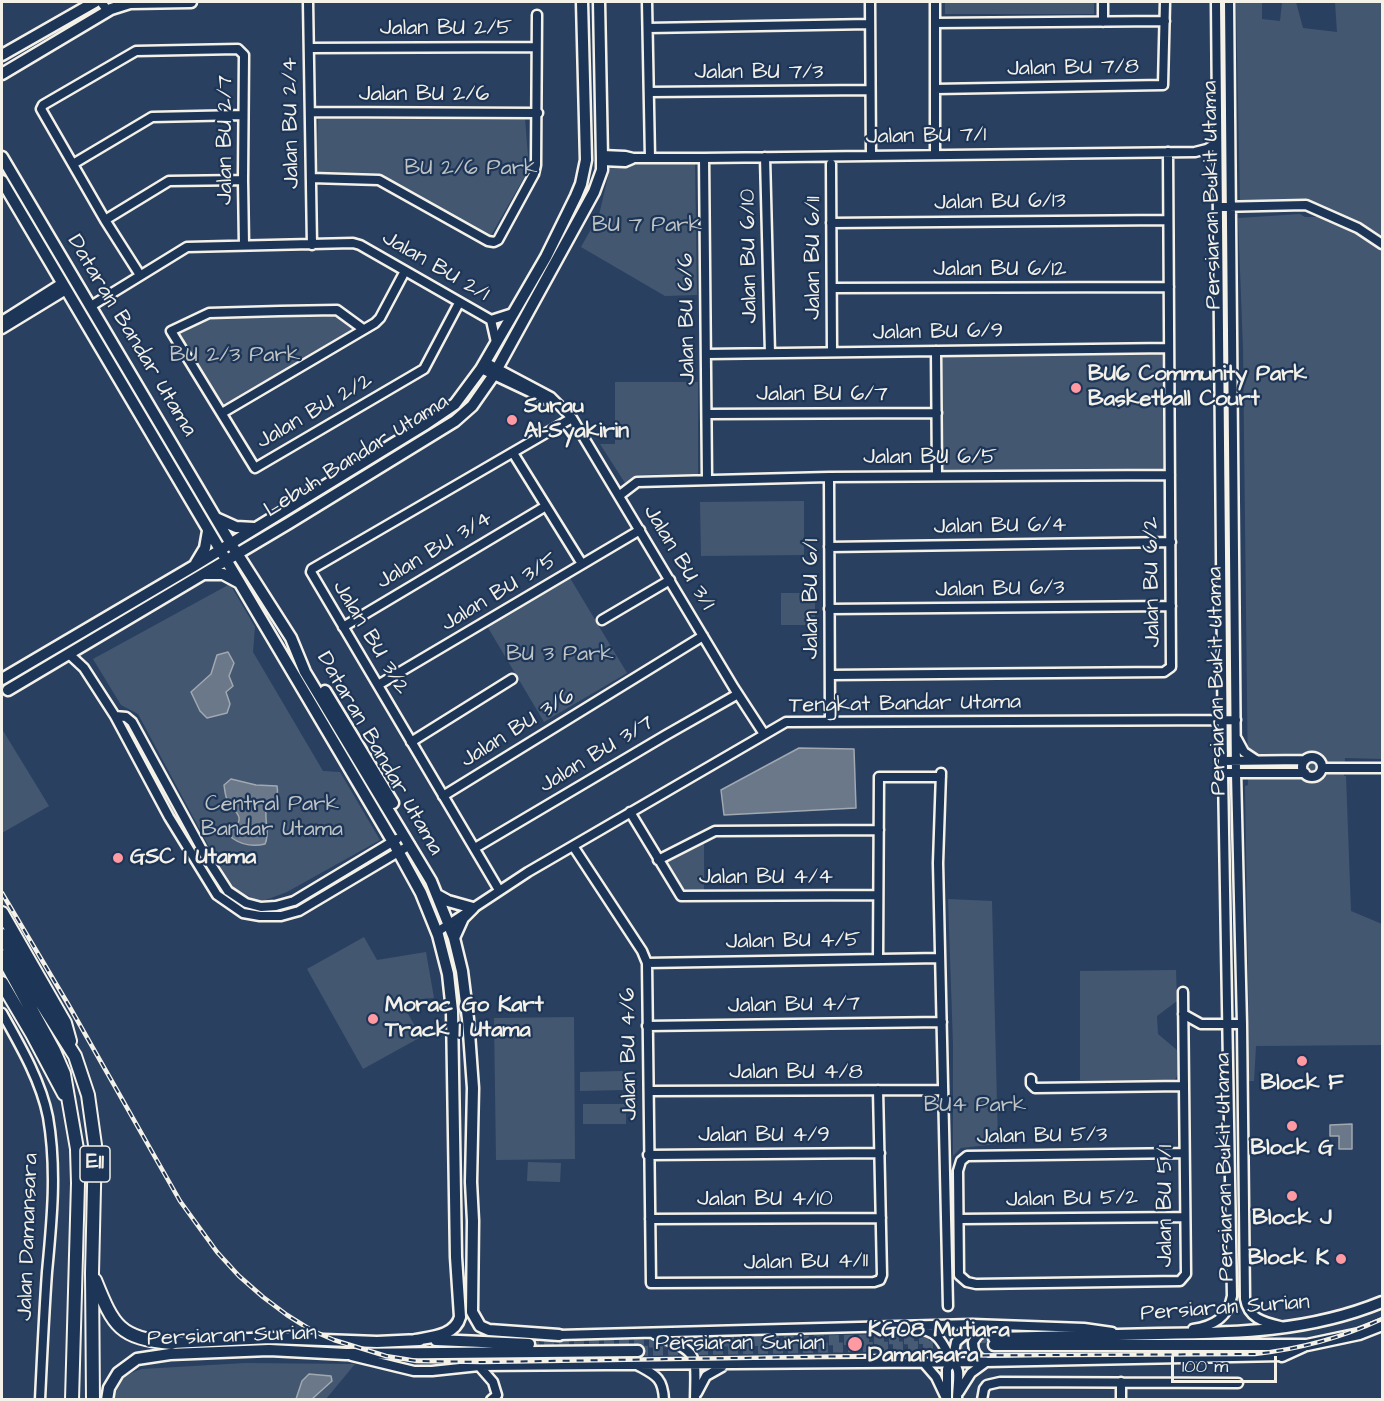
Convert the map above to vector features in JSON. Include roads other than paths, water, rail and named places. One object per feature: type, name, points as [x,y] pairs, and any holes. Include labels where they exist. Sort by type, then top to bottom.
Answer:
[{"type":"highway","points":[[2,913],[65,1023],[75,1056]]},
{"type":"highway","name":"E11","points":[[2,934],[6,955],[64,1074],[77,1149],[72,1400]]},
{"type":"highway","name":"E11","points":[[6,955],[32,988],[75,1056],[88,1095],[95,1145],[92,1273],[93,1400]]},
{"type":"highway","points":[[2,983],[33,1034],[68,1100]]},
{"type":"highway","points":[[92,1273],[109,1314],[120,1327],[132,1336],[172,1342]]},
{"type":"main road","points":[[2,60],[6,53],[79,6],[95,2]]},
{"type":"main road","points":[[2,74],[104,9],[130,3],[191,2]]},
{"type":"main road","points":[[575,2],[582,15]]},
{"type":"main road","name":"Lebuh Bandar Utama","points":[[8,690],[204,574],[223,556],[231,543],[450,407],[468,387],[546,257],[581,184],[585,160],[582,2]]},
{"type":"main road","name":"Lebuh Bandar Utama","points":[[223,556],[237,554],[455,421],[472,406],[495,372],[599,180],[602,158],[598,3]]},
{"type":"main road","name":"Dataran Bandar Utama","points":[[2,158],[237,554],[291,638],[305,672],[431,881],[454,938],[462,970],[468,1019],[473,1088],[472,1312],[480,1326],[489,1330],[559,1335]]},
{"type":"main road","points":[[581,184],[592,159],[602,158]]},
{"type":"main road","points":[[2,169],[69,285],[64,287]]},
{"type":"main road","name":"Dataran Bandar Utama","points":[[2,181],[396,847],[421,893],[435,928],[445,957],[452,1011],[456,1257],[460,1312],[459,1322],[452,1329],[436,1336],[415,1340]]},
{"type":"main road","points":[[216,518],[236,527],[258,527]]},
{"type":"main road","points":[[194,566],[205,548],[208,531]]},
{"type":"main road","points":[[250,573],[250,558],[256,542]]},
{"type":"main road","points":[[2,679],[194,566],[223,556]]},
{"type":"main road","points":[[204,574],[227,575],[239,582]]},
{"type":"main road","points":[[291,638],[414,839],[429,866],[431,881]]},
{"type":"main road","points":[[437,895],[472,908],[463,918],[454,938]]},
{"type":"main road","name":"Persiaran Surian","points":[[1383,1302],[1335,1318],[1292,1327],[1208,1334],[1127,1335],[994,1342],[1307,1345],[1359,1334],[1383,1325]]},
{"type":"main road","points":[[463,1339],[559,1335]]},
{"type":"main road","name":"Persiaran Surian","points":[[172,1342],[270,1338],[378,1342],[463,1339],[529,1344]]},
{"type":"main road","points":[[1281,1356],[1307,1345]]},
{"type":"main road","name":"Persiaran Surian","points":[[107,1400],[109,1388],[117,1373],[137,1359],[170,1354],[269,1350],[346,1354],[638,1351]]},
{"type":"street","points":[[95,2],[104,9]]},
{"type":"street","name":"Jalan BU 2/4","points":[[308,2],[312,245]]},
{"type":"street","points":[[647,2],[650,158]]},
{"type":"street","points":[[870,2],[871,156]]},
{"type":"street","points":[[935,2],[935,155]]},
{"type":"street","points":[[1102,2],[1103,22]]},
{"type":"street","name":"Jalan BU 7/8","points":[[935,89],[1164,85],[1165,2]]},
{"type":"street","name":"Persiaran Bukit Utama","points":[[1160,1334],[1199,1329],[1213,1324],[1228,1309],[1232,1296],[1223,773],[1216,2]]},
{"type":"street","name":"Persiaran Bukit Utama","points":[[1229,2],[1236,773],[1245,1303],[1250,1314],[1260,1321],[1292,1327]]},
{"type":"street","points":[[536,47],[537,15]]},
{"type":"street","points":[[935,23],[1165,21]]},
{"type":"street","points":[[648,28],[870,24]]},
{"type":"street","name":"Jalan BU 2/5","points":[[309,48],[536,47],[538,113],[534,174],[498,240],[494,242],[488,241],[375,178],[311,178]]},
{"type":"street","name":"Jalan BU 2/7","points":[[140,275],[105,220],[41,109],[43,105],[136,51],[238,49],[244,55],[244,245]]},
{"type":"street","name":"Jalan BU 7/3","points":[[649,92],[870,90]]},
{"type":"street","name":"Jalan BU 2/6","points":[[310,112],[538,113]]},
{"type":"street","points":[[73,164],[152,117],[243,115]]},
{"type":"street","name":"Jalan BU 7/1","points":[[602,158],[1168,152],[1202,151],[1217,143]]},
{"type":"street","name":"Jalan BU 6/2","points":[[830,675],[1164,672],[1170,670],[1172,664],[1168,152]]},
{"type":"street","name":"Jalan BU 6/10","points":[[765,157],[770,353]]},
{"type":"street","name":"Jalan BU 6/6","points":[[704,158],[707,479]]},
{"type":"street","name":"Jalan BU 6/11","points":[[831,164],[832,352]]},
{"type":"street","points":[[105,220],[169,181],[243,180]]},
{"type":"street","points":[[1218,207],[1306,205],[1358,228],[1383,244]]},
{"type":"street","name":"Jalan BU 6/13","points":[[831,223],[1168,219]]},
{"type":"street","name":"Jalan BU 2/1","points":[[91,306],[187,247],[360,245],[491,320],[513,313]]},
{"type":"street","points":[[222,413],[375,323],[380,318],[405,271]]},
{"type":"street","points":[[2,321],[64,287]]},
{"type":"street","points":[[2,329],[64,287]]},
{"type":"street","name":"Jalan BU 6/12","points":[[832,288],[1169,287]]},
{"type":"street","name":"Jalan BU 2/2","points":[[363,329],[337,310],[209,313],[171,331],[255,468],[424,369],[459,303]]},
{"type":"street","name":"Jalan BU 2/1","points":[[491,320],[496,342]]},
{"type":"street","name":"Jalan BU 6/9","points":[[707,354],[1169,348]]},
{"type":"street","points":[[936,351],[937,476]]},
{"type":"street","name":"Jalan BU 3/1","points":[[483,365],[549,402],[557,402],[572,418],[764,734]]},
{"type":"street","name":"Jalan BU 6/7","points":[[707,414],[937,413]]},
{"type":"street","name":"Jalan BU 3/2","points":[[499,890],[311,575],[312,569],[572,418]]},
{"type":"street","points":[[513,453],[582,564]]},
{"type":"street","name":"Jalan BU 6/5","points":[[620,495],[638,482],[707,479],[1170,475]]},
{"type":"street","name":"Jalan BU 6/1","points":[[829,477],[830,721]]},
{"type":"street","name":"Jalan BU 3/4","points":[[343,627],[546,506]]},
{"type":"street","name":"Jalan BU 3/5","points":[[378,685],[640,530]]},
{"type":"street","name":"Jalan BU 6/4","points":[[830,547],[1171,542]]},
{"type":"street","points":[[602,620],[670,580]]},
{"type":"street","name":"Jalan BU 6/3","points":[[830,609],[1171,606]]},
{"type":"street","name":"Jalan BU 3/6","points":[[443,796],[703,636]]},
{"type":"street","points":[[69,654],[84,668],[115,716],[169,817],[217,895],[243,913],[281,916],[299,911],[396,847],[404,835]]},
{"type":"street","points":[[411,742],[512,679]]},
{"type":"street","name":"Jalan BU 3/7","points":[[475,848],[738,694]]},
{"type":"street","points":[[115,716],[126,717],[132,722],[206,857],[228,891],[246,903],[261,907],[294,901],[396,847],[410,845]]},
{"type":"street","name":"Tengkat Bandar Utama","points":[[435,928],[449,923],[499,890],[786,722],[1236,720]]},
{"type":"street","points":[[1236,736],[1244,752],[1256,760]]},
{"type":"street","points":[[1223,761],[1305,760],[1311,757],[1317,758],[1322,768],[1319,774],[1314,776],[1305,773],[1223,773]]},
{"type":"street","points":[[1305,760],[1303,765],[1305,773]]},
{"type":"street","points":[[1322,768],[1383,768]]},
{"type":"street","points":[[1237,789],[1244,778],[1256,772]]},
{"type":"street","points":[[878,959],[879,777],[941,775],[938,863],[948,1306]]},
{"type":"street","name":"Jalan BU 4/4","points":[[630,812],[681,896],[878,895]]},
{"type":"street","points":[[658,861],[715,831],[879,831]]},
{"type":"street","name":"Jalan BU 4/6","points":[[573,846],[642,951],[647,963],[651,1283]]},
{"type":"street","name":"Jalan BU 4/5","points":[[647,963],[940,958]]},
{"type":"street","name":"Jalan BU 5/1","points":[[959,1219],[960,1275],[967,1282],[976,1284],[1180,1281],[1186,1274],[1183,992]]},
{"type":"street","name":"Jalan Damansara","points":[[2,1013],[25,1056],[40,1092],[47,1116],[51,1149],[53,1213],[40,1400]]},
{"type":"street","points":[[1183,1014],[1201,1024],[1242,1024]]},
{"type":"street","name":"Jalan BU 4/7","points":[[647,1026],[942,1022]]},
{"type":"street","points":[[1183,1036],[1201,1024]]},
{"type":"street","points":[[1031,1079],[1031,1084],[1035,1088],[1183,1086]]},
{"type":"street","name":"Jalan BU 4/11","points":[[651,1283],[874,1282],[880,1280],[882,1275],[878,1090]]},
{"type":"street","name":"Jalan BU 4/8","points":[[648,1091],[943,1090]]},
{"type":"street","name":"Jalan BU 5/3","points":[[959,1219],[959,1165],[967,1156],[1184,1153]]},
{"type":"street","name":"Jalan BU 4/9","points":[[648,1155],[880,1154]]},
{"type":"street","name":"Jalan BU 5/2","points":[[959,1219],[1185,1217]]},
{"type":"street","name":"Jalan BU 4/10","points":[[650,1219],[881,1218]]},
{"type":"street","points":[[559,1335],[884,1327],[920,1324],[1083,1328],[1127,1335]]},
{"type":"street","points":[[957,1400],[966,1379],[986,1362],[979,1358],[973,1350],[973,1342],[978,1335],[996,1325]]},
{"type":"street","points":[[946,1400],[956,1342],[964,1335],[996,1325]]},
{"type":"street","points":[[884,1327],[925,1330],[942,1341],[952,1366],[957,1400]]},
{"type":"street","points":[[651,1333],[687,1349],[692,1354],[695,1365],[695,1398]]},
{"type":"street","name":"Persiaran Surian","points":[[346,1354],[414,1371],[479,1366],[636,1364],[923,1362],[952,1366],[986,1362],[1281,1356]]},
{"type":"street","points":[[923,1362],[936,1377],[946,1400]]},
{"type":"street","points":[[636,1364],[654,1374],[661,1382],[664,1400]]},
{"type":"street","points":[[695,1398],[706,1376],[728,1364]]},
{"type":"street","points":[[479,1366],[496,1388],[497,1395],[491,1400]]},
{"type":"street","points":[[1121,1382],[1121,1400]]},
{"type":"street","points":[[982,1400],[984,1389],[992,1383],[1238,1383]]},
{"type":"tunnel","points":[[529,1344],[994,1338]]},
{"type":"tunnel","points":[[638,1351],[982,1345]]},
{"type":"railway","points":[[2,893],[180,1201],[217,1252],[263,1297],[311,1330],[334,1340],[386,1356],[417,1361],[482,1362],[866,1356],[1255,1354],[1320,1342],[1382,1319]]},
{"type":"place","name":"BU6 Community Park Basketball Court","points":[[1076,388]]},
{"type":"place","name":"Surau Al-Syakirin","points":[[512,420]]},
{"type":"place","name":"GSC 1 Utama","points":[[118,858]]},
{"type":"place","name":"Morac Go Kart Track 1 Utama","points":[[373,1019]]},
{"type":"place","name":"Block F","points":[[1302,1061]]},
{"type":"place","name":"Block G","points":[[1292,1126]]},
{"type":"place","name":"Block J","points":[[1292,1196]]},
{"type":"place","name":"Block K","points":[[1341,1259]]},
{"type":"place","name":"KG08 Mutiara Damansara","points":[[855,1344]]},
{"type":"park label","name":"BU 2/6 Park","points":[[471,169]]},
{"type":"park label","name":"BU 7 Park","points":[[647,226]]},
{"type":"park label","name":"BU 2/3 Park","points":[[235,356]]},
{"type":"park label","name":"BU 3 Park","points":[[560,655]]},
{"type":"park label","name":"Central Park Bandar Utama","points":[[272,818]]},
{"type":"park label","name":"BU4 Park","points":[[975,1106]]}]
